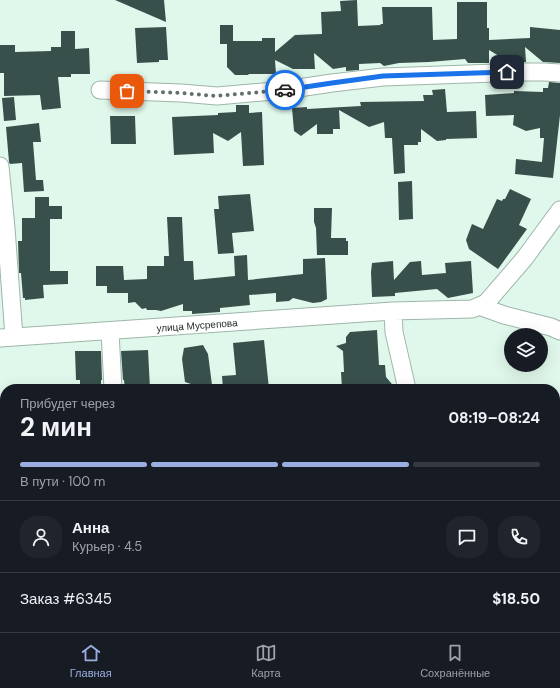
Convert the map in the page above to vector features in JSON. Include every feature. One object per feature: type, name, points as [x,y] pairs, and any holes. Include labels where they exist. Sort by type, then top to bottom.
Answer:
[{"type":"street","points":[[100,90],[216,96],[285,90],[383,76],[522,72],[560,73]]},
{"type":"street","points":[[0,166],[6,228],[7,338]]},
{"type":"street","points":[[478,306],[486,303],[524,258],[560,210]]},
{"type":"street","points":[[478,306],[504,315],[551,327],[560,331]]},
{"type":"street","name":"улица Мусрепова","points":[[7,338],[472,308],[478,306]]},
{"type":"street","points":[[393,312],[394,332],[406,384]]},
{"type":"street","points":[[110,331],[113,384]]},
{"type":"building","points":[[115,0],[164,0],[166,22]]},
{"type":"building","points":[[357,0],[358,26],[383,24],[382,7],[432,7],[433,40],[457,39],[457,2],[487,2],[487,28],[489,28],[489,40],[530,38],[530,27],[560,30],[560,63],[543,62],[525,47],[526,62],[509,62],[489,50],[489,63],[468,63],[465,59],[399,63],[384,66],[380,63],[359,64],[359,70],[346,71],[346,67],[333,69],[314,53],[315,69],[293,69],[275,60],[276,74],[235,75],[227,67],[227,44],[220,44],[220,25],[233,25],[233,41],[262,41],[262,38],[275,38],[275,52],[295,35],[322,34],[321,12],[341,11],[340,1]]},
{"type":"building","points":[[166,27],[168,60],[137,63],[135,28]]},
{"type":"building","points":[[61,31],[75,31],[75,49],[89,48],[90,74],[71,74],[71,77],[58,77],[61,108],[42,110],[40,95],[4,96],[4,73],[0,73],[0,45],[15,45],[15,52],[51,51],[51,47],[61,47]]},
{"type":"building","points":[[549,82],[560,83],[560,115],[553,178],[515,174],[516,159],[542,162],[544,138],[540,138],[540,128],[526,131],[513,125],[514,115],[486,116],[485,95],[514,93],[514,91],[543,92],[543,88],[548,88]]},
{"type":"building","points":[[445,89],[447,112],[476,111],[477,138],[446,139],[437,141],[421,129],[421,142],[418,142],[418,145],[404,145],[405,173],[394,174],[392,138],[385,138],[384,122],[369,127],[339,110],[340,129],[333,129],[333,134],[317,134],[317,124],[301,136],[294,131],[292,108],[307,107],[307,109],[361,106],[360,102],[424,101],[423,95],[433,95],[432,90]]},
{"type":"building","points":[[14,97],[16,120],[4,121],[2,98]]},
{"type":"building","points":[[236,105],[249,105],[249,113],[262,112],[264,165],[243,166],[241,132],[228,141],[213,133],[214,153],[174,155],[172,117],[218,115],[218,113],[236,112]]},
{"type":"building","points":[[110,116],[135,116],[136,144],[111,144]]},
{"type":"building","points":[[39,123],[41,142],[33,142],[36,180],[43,180],[44,191],[24,192],[22,163],[10,164],[9,162],[6,127]]},
{"type":"building","points":[[412,181],[413,219],[399,220],[398,182]]},
{"type":"building","points":[[510,189],[531,199],[519,225],[527,229],[498,269],[469,249],[466,240],[472,224],[483,229],[497,199],[502,201],[505,199]]},
{"type":"building","points":[[250,194],[254,231],[232,233],[234,253],[218,254],[214,209],[219,209],[218,196]]},
{"type":"building","points":[[35,197],[49,197],[49,206],[62,206],[62,219],[50,219],[50,271],[68,271],[68,284],[43,285],[44,298],[25,300],[25,298],[23,298],[21,273],[19,273],[18,241],[22,241],[22,218],[35,218]]},
{"type":"building","points":[[314,208],[332,208],[331,238],[346,238],[346,241],[348,241],[348,255],[317,255]]},
{"type":"building","points":[[167,217],[182,217],[184,261],[193,261],[194,280],[235,276],[234,256],[247,255],[248,280],[303,274],[303,259],[325,258],[327,299],[321,302],[313,303],[293,298],[289,301],[276,302],[276,293],[249,295],[250,305],[220,308],[220,312],[192,314],[192,311],[183,311],[183,304],[161,311],[147,310],[146,308],[142,309],[135,302],[128,303],[128,293],[107,293],[107,286],[96,286],[96,266],[123,266],[124,280],[147,279],[147,266],[164,266],[164,256],[169,256]]},
{"type":"building","points":[[393,261],[394,280],[410,262],[421,261],[422,275],[446,273],[445,263],[471,261],[473,293],[448,298],[437,289],[395,293],[395,296],[372,297],[372,263]]},
{"type":"building","points":[[377,330],[379,365],[385,365],[386,377],[392,384],[342,384],[341,372],[344,372],[343,351],[336,346],[346,343],[346,337],[350,332]]},
{"type":"building","points":[[264,340],[268,384],[223,384],[222,376],[236,375],[233,343]]},
{"type":"building","points":[[203,345],[208,354],[212,384],[191,384],[185,382],[182,359],[184,348]]},
{"type":"building","points":[[148,350],[150,384],[124,384],[121,351]]},
{"type":"building","points":[[75,351],[101,351],[101,384],[80,384],[80,380],[76,380]]},
{"type":"way so far","points":[[127,91],[216,96],[285,90]]},
{"type":"route","points":[[285,90],[383,76],[507,72]]}]
